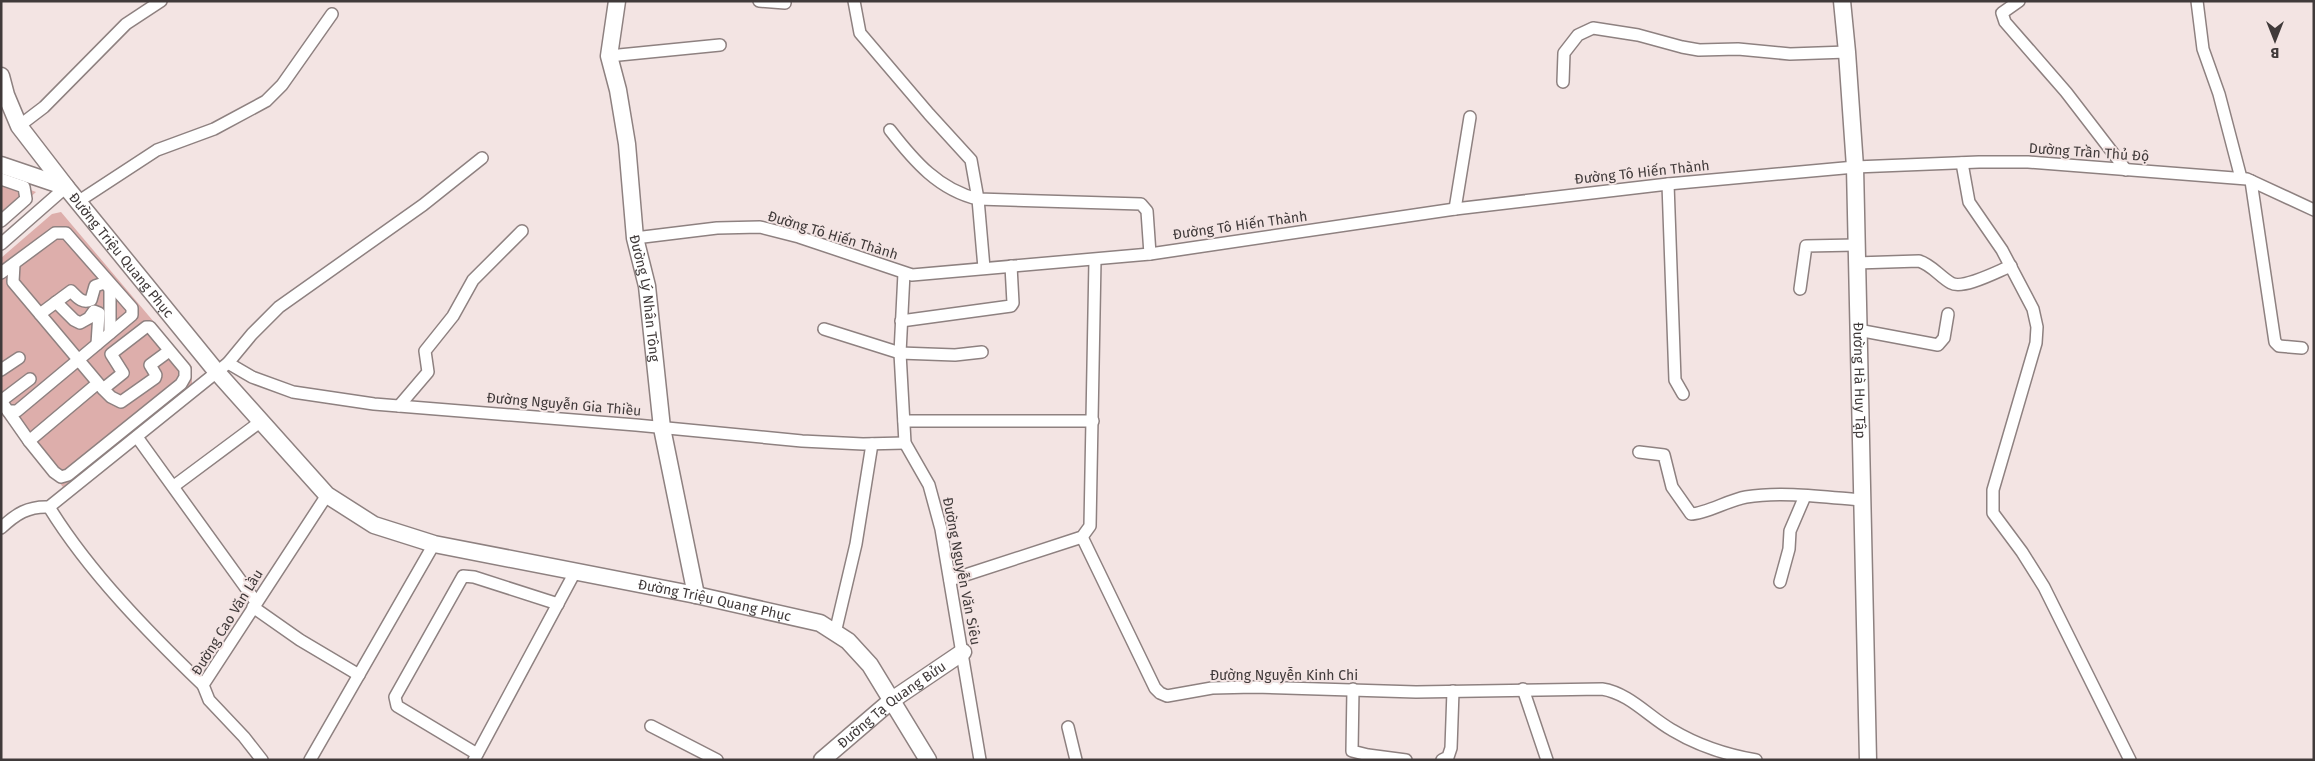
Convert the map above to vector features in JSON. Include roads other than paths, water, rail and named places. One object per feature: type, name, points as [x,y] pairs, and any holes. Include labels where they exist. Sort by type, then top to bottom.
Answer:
[{"type":"street","points":[[19,126],[44,107],[126,24],[161,1]]},
{"type":"street","name":"Đường Lý Nhân Tông","points":[[617,1],[609,56],[618,90],[626,144],[635,238],[647,286],[662,428],[696,596]]},
{"type":"street","points":[[759,1],[785,3]]},
{"type":"street","points":[[854,1],[860,33],[929,114],[968,154],[974,170],[984,268]]},
{"type":"street","name":"Đường Hà Huy Tập","points":[[1842,1],[1855,167],[1868,760]]},
{"type":"street","points":[[2019,1],[2002,13],[2005,22],[2066,92],[2126,170]]},
{"type":"street","points":[[2197,1],[2204,56],[2219,94],[2246,179],[2275,342],[2279,346],[2302,348]]},
{"type":"street","points":[[79,201],[157,150],[214,129],[266,101],[282,85],[332,14]]},
{"type":"street","points":[[1563,82],[1564,53],[1578,35],[1593,28],[1638,35],[1699,50],[1738,49],[1790,54],[1847,52]]},
{"type":"street","points":[[609,56],[720,46]]},
{"type":"street","name":"Đường Triệu Quang Phục","points":[[1,76],[6,96],[19,126],[66,187],[222,367],[260,422],[328,495],[374,525],[434,544],[696,596],[820,623],[848,641],[870,665],[928,760]]},
{"type":"street","points":[[1455,209],[1470,117]]},
{"type":"street","points":[[890,130],[922,169],[963,196],[978,199],[1141,204],[1147,211],[1150,254]]},
{"type":"street","points":[[1,528],[16,515],[27,509],[49,507],[138,437],[222,367],[279,307],[423,205],[482,158]]},
{"type":"street","name":"Dường Trần Thủ Độ","points":[[1855,167],[2028,162],[2246,179],[2314,210]]},
{"type":"street","points":[[1962,163],[1969,202],[2011,266],[2033,309],[2037,334],[1993,490],[1993,513],[2010,539],[2022,552],[2044,587],[2130,760]]},
{"type":"street","points":[[1,165],[66,187]]},
{"type":"street","name":"Đường Tô Hiến Thành","points":[[635,238],[717,228],[760,226],[912,275],[1150,254],[1455,209],[1668,184],[1855,167]]},
{"type":"street","points":[[1,179],[24,187],[27,196],[1,221]]},
{"type":"street","points":[[1668,184],[1675,380],[1683,394]]},
{"type":"street","points":[[1,244],[66,187]]},
{"type":"street","points":[[399,406],[428,372],[425,351],[453,316],[470,284],[522,231]]},
{"type":"street","points":[[1,273],[55,233],[62,232],[69,234],[132,308],[132,315],[17,411],[8,411]]},
{"type":"street","points":[[1800,289],[1806,246],[1856,245]]},
{"type":"street","points":[[950,580],[1082,537],[1090,526],[1095,260]]},
{"type":"street","points":[[1856,263],[1918,260],[1927,263],[1952,284],[1962,285],[2011,266]]},
{"type":"street","points":[[13,282],[14,264]]},
{"type":"street","points":[[901,320],[1011,306],[1013,303],[1011,266]]},
{"type":"street","name":"Đường Nguyễn Văn Siêu","points":[[904,273],[900,353],[905,443],[929,484],[941,529],[980,760]]},
{"type":"street","points":[[1,278],[13,282],[101,386],[111,397],[121,402],[155,378],[156,375],[150,365],[170,351]]},
{"type":"street","points":[[40,314],[71,291],[79,299],[88,301],[93,297],[98,284],[107,284],[110,295],[110,333]]},
{"type":"street","points":[[56,302],[74,320],[80,323],[89,318],[94,311],[99,313],[97,344]]},
{"type":"street","points":[[1858,330],[1938,345],[1944,338],[1948,314]]},
{"type":"street","points":[[29,441],[101,386],[123,373],[111,354],[146,327],[150,327],[185,369],[185,377],[181,384],[68,475],[61,477],[54,472],[29,441],[1,401],[30,379]]},
{"type":"street","points":[[824,329],[900,353],[955,355],[982,352]]},
{"type":"street","points":[[1,370],[18,358]]},
{"type":"street","name":"Đường Nguyễn Gia Thiều","points":[[222,367],[293,392],[374,404],[802,441],[872,444],[905,443]]},
{"type":"street","points":[[904,421],[1093,421]]},
{"type":"street","points":[[174,486],[260,422]]},
{"type":"street","points":[[138,437],[174,486],[255,605],[300,640],[359,675]]},
{"type":"street","points":[[835,633],[856,544],[872,444]]},
{"type":"street","points":[[1639,452],[1664,455],[1672,487],[1691,514],[1748,497],[1805,496],[1861,500]]},
{"type":"street","name":"Đường Cao Văn Lầu","points":[[262,760],[244,737],[208,700],[203,684],[328,495]]},
{"type":"street","points":[[1780,582],[1789,549],[1790,531],[1805,496]]},
{"type":"street","points":[[49,507],[65,531],[152,635],[203,684]]},
{"type":"street","name":"Đường Nguyễn Kinh Chi","points":[[1082,537],[1160,693],[1167,696],[1212,688],[1254,687],[1353,688],[1386,691],[1612,690],[1619,693],[1654,719],[1687,738],[1732,755],[1756,760]]},
{"type":"street","points":[[310,760],[434,544]]},
{"type":"street","points":[[558,604],[474,577],[463,576],[395,697],[397,706],[475,757],[558,604],[575,572]]},
{"type":"street","name":"Đường Tạ Quang Bửu","points":[[822,760],[892,700],[963,652]]},
{"type":"street","points":[[1353,688],[1352,755],[1406,760]]},
{"type":"street","points":[[1523,689],[1547,760]]},
{"type":"street","points":[[1442,760],[1448,756],[1451,748],[1453,691]]},
{"type":"street","points":[[651,726],[717,760]]},
{"type":"street","points":[[1068,727],[1076,760]]}]
